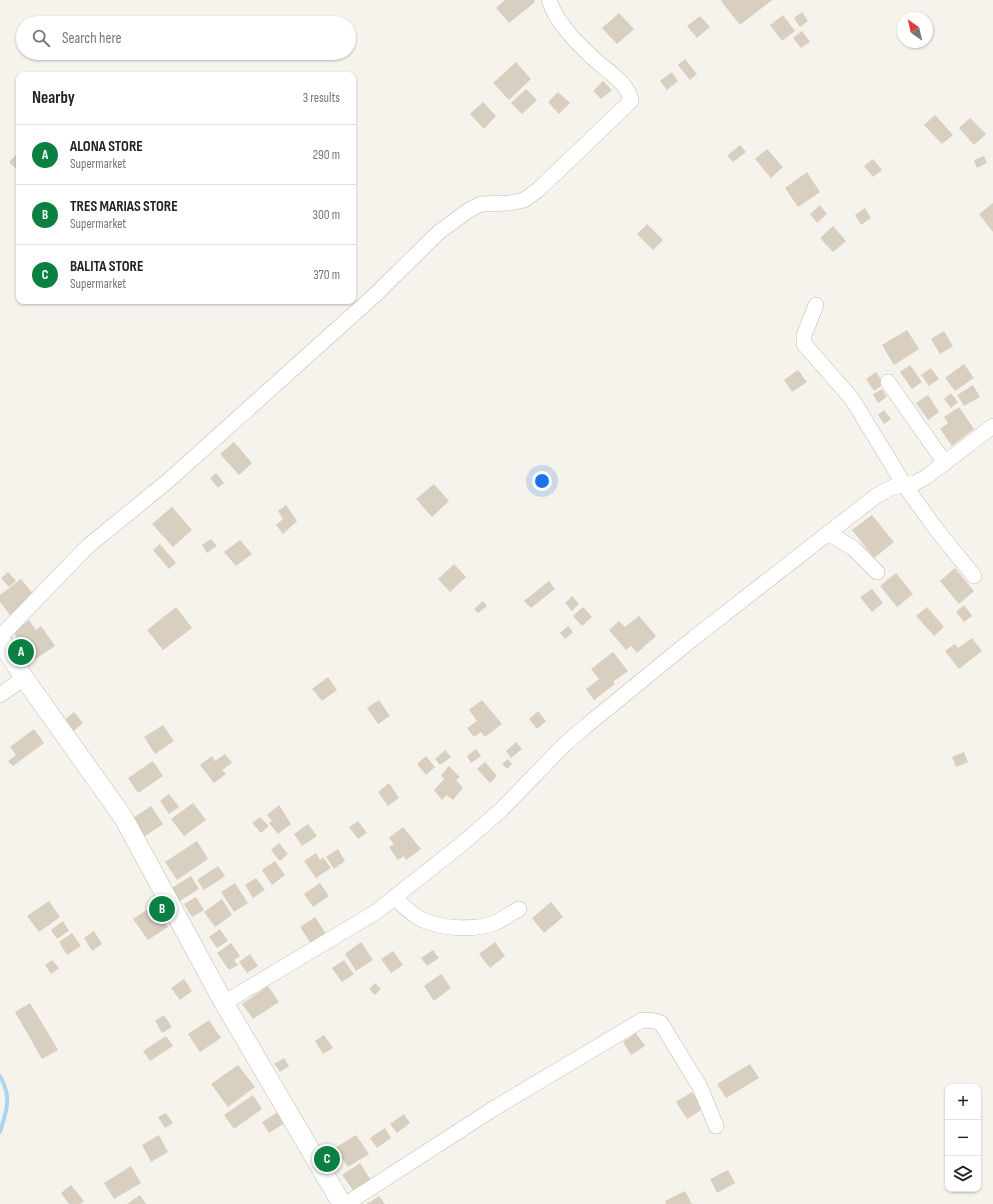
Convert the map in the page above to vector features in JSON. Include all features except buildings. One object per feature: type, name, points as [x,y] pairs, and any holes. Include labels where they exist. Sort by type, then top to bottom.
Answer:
[{"type":"street","points":[[342,1204],[224,1003],[123,817],[24,678],[0,638],[87,547],[175,475],[376,294],[439,232],[469,210],[481,204],[510,203],[524,200],[539,190],[631,101],[630,94],[623,85],[577,42],[562,23],[549,0]]},
{"type":"street","points":[[816,305],[804,335],[804,344],[852,399],[905,486],[936,529],[974,576]]},
{"type":"street","points":[[888,382],[945,463]]},
{"type":"street","points":[[224,1003],[349,929],[394,897],[463,843],[501,810],[566,744],[586,726],[828,533],[876,496],[893,487],[905,486],[926,477],[993,426]]},
{"type":"street","points":[[828,533],[854,548],[877,572]]},
{"type":"street","points":[[0,695],[24,678]]},
{"type":"street","points":[[394,897],[410,912],[423,920],[451,927],[481,926],[496,922],[519,909]]},
{"type":"street","points":[[346,1204],[493,1109],[642,1020],[656,1021],[664,1028],[700,1087],[716,1126]]},
{"type":"waterway","points":[[0,1076],[4,1084],[7,1097],[5,1117],[0,1132]]},
{"type":"place","name":"ALONA STORE","points":[[21,652]]},
{"type":"place","name":"TRES MARIAS STORE","points":[[162,909]]},
{"type":"place","name":"BALITA STORE","points":[[327,1159]]}]
